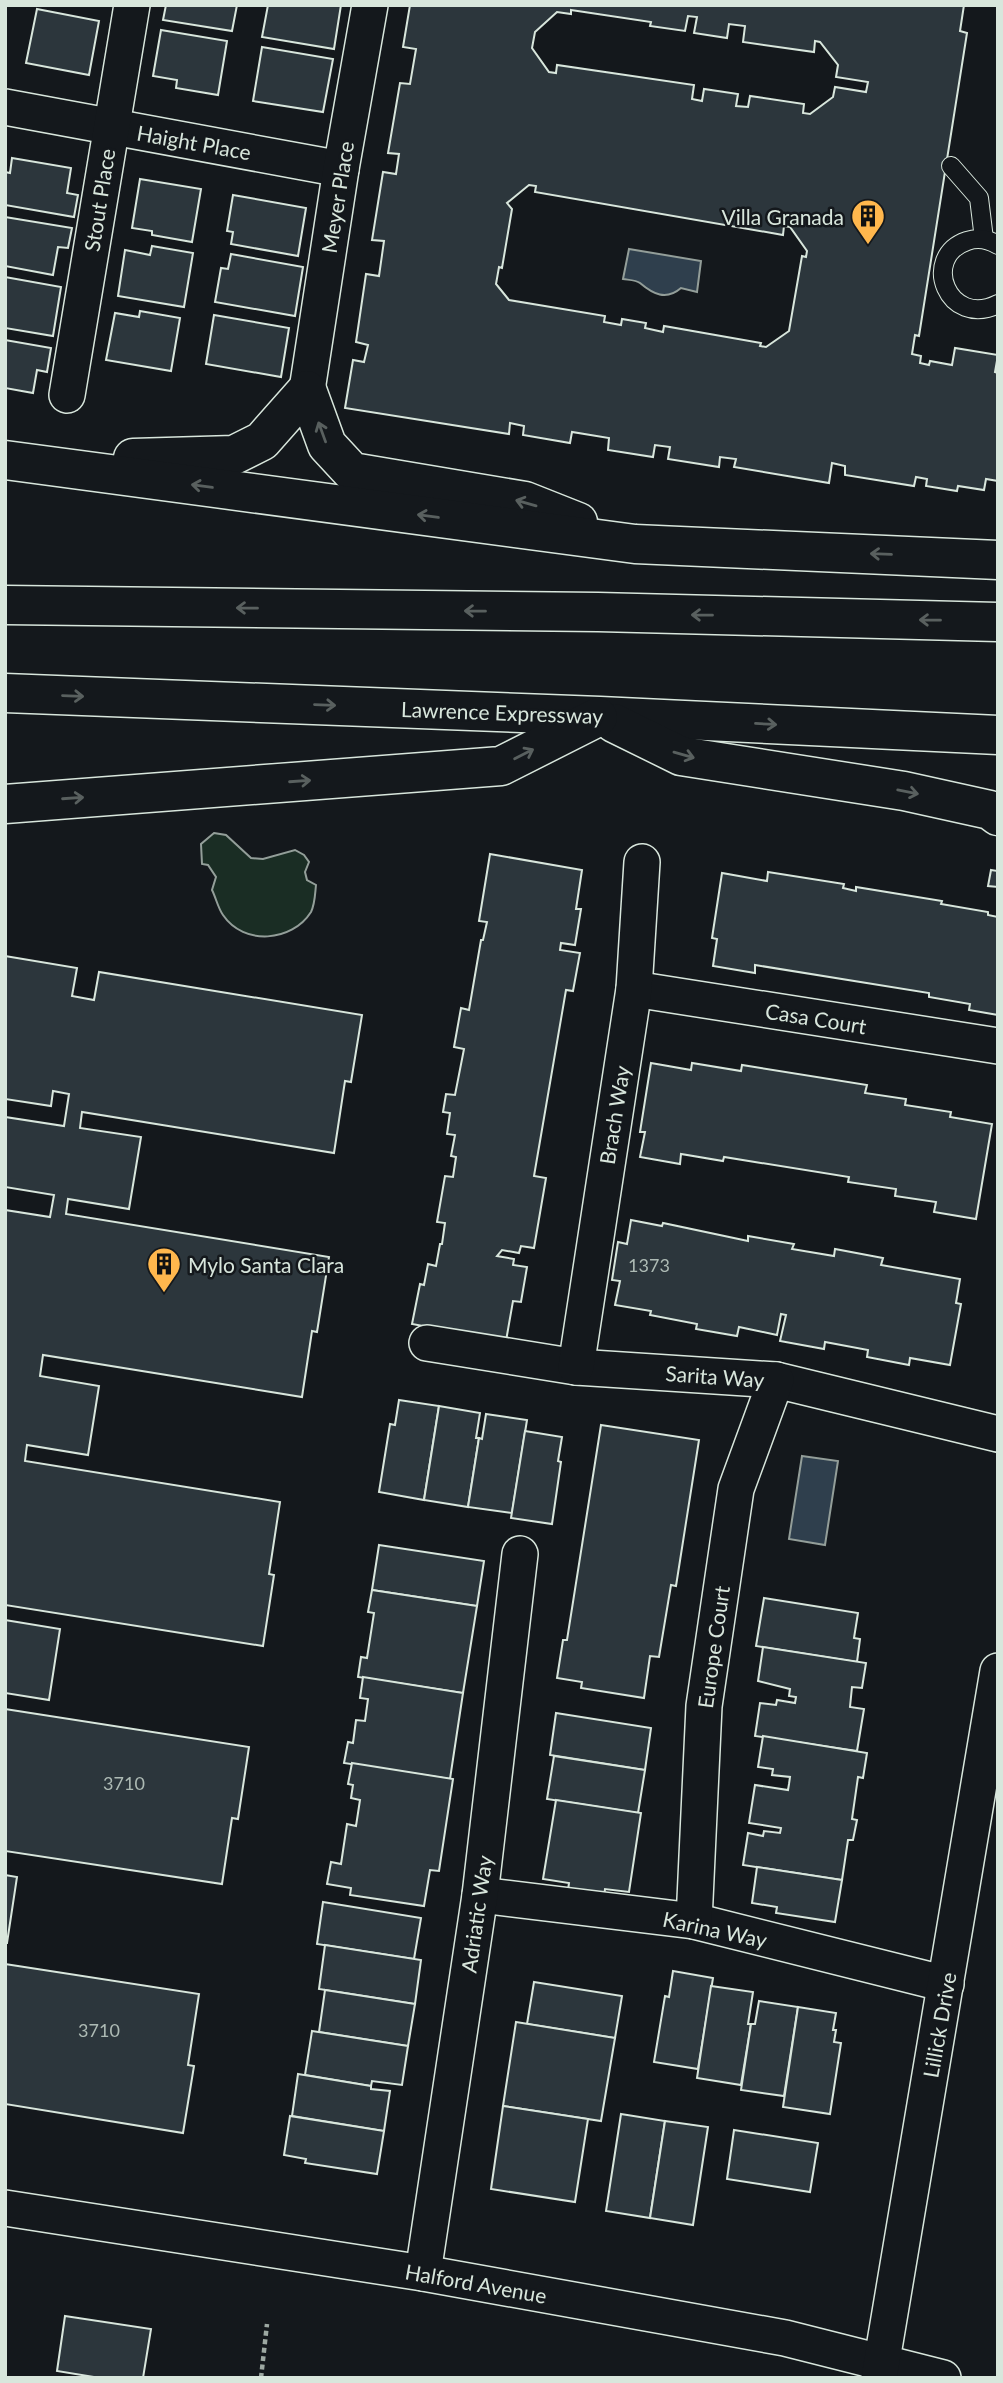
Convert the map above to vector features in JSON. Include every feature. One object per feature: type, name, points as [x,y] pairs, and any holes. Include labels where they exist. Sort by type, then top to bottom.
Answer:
[{"type":"highway","points":[[15,461],[234,455],[262,441],[307,390],[327,444],[352,472],[525,501],[635,544]]},
{"type":"highway","points":[[15,461],[635,544],[991,558]]},
{"type":"highway","points":[[5,605],[598,612],[998,622]]},
{"type":"highway","name":"Lawrence Expressway","points":[[5,693],[998,734]]},
{"type":"highway","points":[[5,804],[501,766],[600,716],[681,756],[904,791],[990,810],[998,816]]},
{"type":"street","name":"Stout Place","points":[[67,395],[132,5]]},
{"type":"street","name":"Meyer Place","points":[[307,390],[341,169],[370,5]]},
{"type":"street","name":"Haight Place","points":[[5,107],[341,169]]},
{"type":"street","name":"Brach Way","points":[[576,1367],[634,989],[642,862]]},
{"type":"street","name":"Casa Court","points":[[634,989],[998,1046]]},
{"type":"street","name":"Sarita Way","points":[[427,1343],[576,1367],[776,1380],[998,1434]]},
{"type":"street","name":"Europe Court","points":[[694,1921],[704,1706],[736,1489],[776,1380]]},
{"type":"street","name":"Adriatic Way","points":[[424,2273],[480,1895],[520,1555]]},
{"type":"street","name":"Lillick Drive","points":[[880,2370],[998,1671]]},
{"type":"street","name":"Karina Way","points":[[480,1895],[694,1921],[946,1984]]},
{"type":"street","name":"Halford Avenue","points":[[5,2208],[424,2273],[785,2337],[880,2370],[943,2378]]},
{"type":"lane","points":[[951,166],[979,198],[991,242],[973,239],[952,250],[943,271],[944,283],[948,294],[966,308],[978,310],[998,304]]},
{"type":"path","points":[[261,2378],[267,2323]]},
{"type":"green space","points":[[214,833],[226,835],[251,858],[263,859],[295,850],[304,855],[309,862],[305,872],[307,880],[316,885],[311,912],[303,922],[280,934],[268,936],[255,936],[232,925],[221,912],[212,890],[216,877],[208,865],[202,864],[201,844]]},
{"type":"water","points":[[629,249],[701,261],[697,292],[681,288],[665,295],[638,282],[623,279]]},
{"type":"water","points":[[802,1456],[838,1461],[825,1545],[789,1539]]},
{"type":"building","points":[[166,5],[237,5],[232,31],[163,20]]},
{"type":"building","points":[[268,5],[341,5],[334,49],[262,37]]},
{"type":"building","name":"Villa Granada","points":[[410,5],[964,5],[960,31],[967,33],[919,336],[915,335],[912,354],[921,356],[920,363],[929,365],[930,361],[952,365],[955,348],[998,355],[995,372],[998,373],[998,481],[986,479],[984,490],[958,486],[957,491],[926,486],[927,479],[916,477],[914,486],[845,475],[845,466],[832,463],[829,483],[734,467],[736,459],[720,457],[719,467],[668,459],[670,447],[655,445],[653,457],[608,450],[609,438],[572,432],[570,443],[523,435],[524,426],[510,423],[509,434],[345,408],[353,360],[364,362],[368,345],[356,342],[366,274],[379,276],[384,241],[372,240],[383,172],[396,174],[399,154],[388,153],[400,83],[410,84],[416,49],[403,47]],"holes":[[[571,10],[651,22],[650,26],[685,31],[688,16],[697,17],[694,33],[727,38],[729,24],[745,26],[743,42],[814,52],[815,41],[820,42],[838,65],[836,77],[868,82],[866,92],[835,87],[833,97],[810,114],[803,113],[804,104],[750,96],[748,107],[736,106],[738,94],[704,89],[702,101],[692,99],[694,85],[557,65],[556,73],[549,72],[532,48],[535,32],[557,12],[571,14]],[[529,185],[536,186],[535,192],[783,235],[784,226],[790,227],[807,251],[806,257],[802,256],[789,331],[766,347],[760,346],[761,343],[664,326],[663,332],[645,328],[646,323],[622,319],[621,325],[604,322],[605,316],[509,300],[496,284],[499,267],[502,268],[512,209],[507,203]]]},
{"type":"building","points":[[37,9],[99,21],[89,75],[26,63]]},
{"type":"building","points":[[161,30],[227,41],[218,95],[176,88],[177,80],[153,76]]},
{"type":"building","points":[[262,47],[333,59],[323,112],[253,101]]},
{"type":"building","points":[[12,158],[71,168],[67,193],[78,195],[74,217],[5,205],[5,172],[10,173]]},
{"type":"building","points":[[140,179],[201,189],[192,242],[152,235],[152,231],[132,228]]},
{"type":"building","points":[[233,195],[306,208],[298,256],[231,244],[233,232],[227,231]]},
{"type":"building","points":[[5,217],[72,228],[68,248],[58,247],[53,275],[5,266]]},
{"type":"building","points":[[152,246],[193,253],[184,307],[118,296],[125,250],[150,255]]},
{"type":"building","points":[[231,254],[303,267],[295,316],[215,302],[221,268],[228,269]]},
{"type":"building","points":[[5,277],[61,287],[53,336],[5,328]]},
{"type":"building","points":[[140,311],[180,318],[171,371],[106,360],[115,313],[139,317]]},
{"type":"building","points":[[214,315],[289,328],[281,377],[206,364]]},
{"type":"building","points":[[5,340],[51,348],[47,372],[37,370],[33,393],[5,388]]},
{"type":"building","points":[[490,854],[582,870],[576,909],[581,909],[575,945],[561,943],[560,950],[580,953],[573,991],[566,990],[534,1176],[546,1178],[534,1248],[521,1246],[519,1253],[502,1250],[497,1256],[514,1259],[513,1265],[527,1267],[521,1302],[513,1301],[506,1341],[412,1324],[420,1284],[424,1285],[428,1264],[436,1266],[442,1244],[445,1223],[437,1222],[445,1176],[453,1177],[456,1157],[451,1156],[455,1135],[447,1134],[450,1113],[443,1112],[446,1094],[455,1095],[464,1049],[454,1047],[461,1008],[469,1010],[481,940],[487,922],[479,921]]},
{"type":"building","points":[[991,870],[998,871],[998,887],[988,886]]},
{"type":"building","points":[[768,872],[844,884],[843,888],[856,891],[856,887],[942,901],[941,904],[988,912],[988,915],[998,917],[998,1015],[969,1010],[970,1004],[929,997],[929,993],[755,965],[755,973],[713,966],[717,939],[712,938],[722,873],[767,881]]},
{"type":"building","name":"Mylo Santa Clara","points":[[5,956],[77,968],[72,996],[94,1000],[99,972],[362,1015],[351,1082],[345,1081],[334,1153],[82,1112],[80,1128],[141,1137],[129,1209],[68,1199],[66,1214],[329,1257],[317,1332],[312,1331],[302,1397],[43,1355],[40,1376],[99,1386],[88,1455],[27,1445],[25,1461],[280,1502],[269,1574],[274,1575],[263,1646],[5,1605],[5,1210],[50,1217],[54,1195],[5,1187],[5,1117],[64,1126],[69,1094],[53,1091],[51,1106],[5,1099]]},
{"type":"building","points":[[651,1063],[691,1070],[692,1063],[741,1071],[742,1065],[867,1085],[865,1093],[906,1099],[905,1105],[951,1112],[950,1117],[992,1124],[976,1219],[934,1212],[936,1202],[895,1196],[896,1189],[848,1182],[849,1177],[724,1157],[723,1161],[681,1154],[680,1164],[640,1157],[645,1132],[640,1132]]},
{"type":"building","points":[[631,1220],[662,1226],[663,1223],[748,1241],[748,1236],[794,1244],[792,1249],[834,1256],[835,1249],[883,1258],[881,1265],[960,1279],[956,1303],[961,1304],[950,1365],[910,1358],[909,1365],[867,1357],[868,1350],[825,1342],[824,1349],[780,1341],[786,1315],[781,1314],[777,1335],[739,1327],[737,1336],[696,1329],[697,1324],[650,1315],[651,1311],[615,1305],[620,1281],[612,1280],[618,1242],[627,1244]]},
{"type":"building","points":[[399,1400],[439,1406],[424,1500],[379,1492],[390,1424],[395,1425]]},
{"type":"building","points":[[439,1406],[480,1413],[476,1438],[479,1438],[468,1507],[424,1500]]},
{"type":"building","points":[[486,1414],[527,1420],[512,1513],[468,1507],[479,1438],[482,1439]]},
{"type":"building","points":[[601,1425],[699,1440],[676,1586],[671,1585],[659,1657],[650,1656],[644,1698],[581,1688],[582,1682],[557,1678],[563,1640],[567,1640]]},
{"type":"building","points":[[525,1431],[562,1437],[552,1524],[511,1518]]},
{"type":"building","points":[[379,1545],[484,1561],[477,1606],[372,1590]]},
{"type":"building","points":[[372,1590],[477,1606],[463,1693],[358,1677],[361,1657],[367,1658],[374,1613],[368,1612]]},
{"type":"building","points":[[764,1598],[858,1613],[854,1638],[860,1639],[857,1662],[756,1646]]},
{"type":"building","points":[[5,1620],[60,1629],[49,1700],[5,1693]]},
{"type":"building","points":[[763,1647],[866,1663],[862,1688],[852,1687],[850,1707],[864,1709],[857,1751],[755,1736],[760,1703],[776,1705],[777,1700],[795,1703],[796,1697],[789,1696],[790,1689],[758,1681]]},
{"type":"building","points":[[363,1677],[463,1693],[450,1779],[344,1763],[348,1742],[353,1743],[356,1720],[365,1721],[368,1699],[360,1698]]},
{"type":"building","points":[[5,1709],[249,1747],[238,1819],[232,1818],[222,1884],[5,1851]]},
{"type":"building","points":[[556,1713],[651,1728],[645,1770],[550,1755]]},
{"type":"building","points":[[763,1736],[867,1753],[863,1778],[858,1777],[852,1819],[857,1820],[853,1840],[848,1840],[842,1880],[743,1865],[748,1833],[763,1836],[764,1831],[780,1833],[781,1828],[749,1823],[755,1785],[788,1790],[789,1784],[790,1777],[772,1775],[773,1769],[758,1767]]},
{"type":"building","points":[[554,1756],[645,1770],[638,1813],[547,1799]]},
{"type":"building","points":[[352,1763],[453,1779],[439,1871],[430,1870],[424,1906],[350,1895],[351,1888],[327,1884],[331,1862],[341,1864],[347,1824],[356,1826],[360,1800],[351,1798],[353,1785],[348,1784]]},
{"type":"building","points":[[556,1800],[641,1813],[629,1892],[605,1889],[604,1896],[568,1890],[569,1883],[543,1879]]},
{"type":"building","points":[[757,1867],[842,1880],[835,1922],[776,1913],[777,1907],[752,1903]]},
{"type":"building","points":[[5,1875],[17,1877],[7,1943],[5,1943]]},
{"type":"building","points":[[323,1902],[421,1918],[414,1959],[317,1944]]},
{"type":"building","points":[[325,1945],[421,1960],[415,2004],[319,1989]]},
{"type":"building","points":[[5,1964],[199,1994],[188,2065],[194,2066],[183,2133],[5,2104]]},
{"type":"building","points":[[673,1971],[713,1978],[698,2069],[654,2062],[665,1996],[669,1997]]},
{"type":"building","points":[[534,1982],[622,1996],[615,2038],[527,2024]]},
{"type":"building","points":[[711,1986],[753,1992],[748,2024],[751,2024],[741,2085],[697,2078]]},
{"type":"building","points":[[325,1990],[415,2004],[408,2046],[319,2032]]},
{"type":"building","points":[[759,2001],[798,2007],[784,2096],[741,2090],[751,2024],[755,2024]]},
{"type":"building","points":[[798,2007],[836,2013],[834,2042],[841,2043],[830,2114],[783,2107]]},
{"type":"building","points":[[516,2022],[615,2038],[601,2121],[503,2106]]},
{"type":"building","points":[[312,2031],[408,2046],[402,2085],[372,2081],[371,2086],[305,2075]]},
{"type":"building","points":[[298,2074],[390,2091],[384,2131],[292,2116]]},
{"type":"building","points":[[503,2106],[588,2119],[575,2202],[491,2189]]},
{"type":"building","points":[[621,2114],[665,2121],[650,2218],[606,2211]]},
{"type":"building","points":[[290,2116],[384,2131],[377,2174],[305,2163],[306,2159],[284,2155]]},
{"type":"building","points":[[665,2121],[708,2127],[693,2225],[650,2218]]},
{"type":"building","points":[[734,2130],[818,2143],[810,2192],[727,2179]]},
{"type":"building","points":[[65,2316],[151,2329],[143,2378],[100,2378],[57,2371]]},
{"type":"place","name":"Villa Granada","points":[[868,246]]},
{"type":"place","name":"Mylo Santa Clara","points":[[164,1294]]}]
